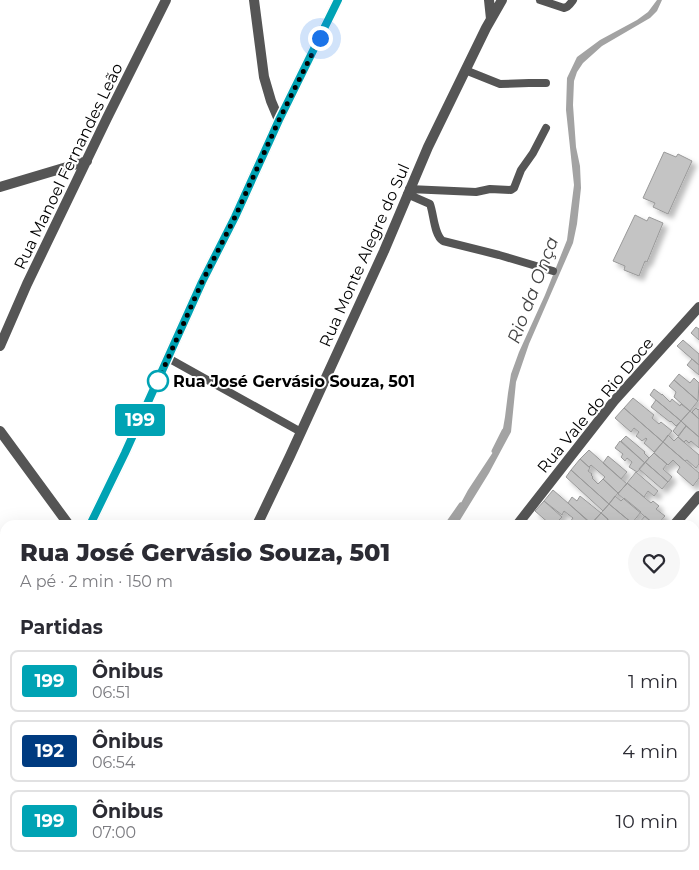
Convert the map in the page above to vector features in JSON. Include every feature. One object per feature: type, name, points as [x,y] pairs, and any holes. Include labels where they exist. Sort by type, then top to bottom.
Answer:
[{"type":"street","name":"Rua Manoel Fernandes Leão","points":[[0,346],[107,118],[166,0]]},
{"type":"street","points":[[254,0],[264,76],[279,120]]},
{"type":"street","points":[[92,520],[125,453],[202,282],[338,0]]},
{"type":"street","points":[[489,0],[491,19]]},
{"type":"street","name":"Rua Monte Alegre do Sul","points":[[259,520],[384,251],[428,147],[465,70],[502,0]]},
{"type":"street","points":[[0,187],[87,161]]},
{"type":"street","name":"Rua Vale do Rio Doce","points":[[521,520],[614,402],[699,307]]},
{"type":"street","points":[[0,431],[66,520]]},
{"type":"street","points":[[678,520],[699,496]]},
{"type":"lane","points":[[540,0],[567,8],[573,0]]},
{"type":"lane","points":[[465,70],[500,84],[529,82],[546,84]]},
{"type":"lane","points":[[408,192],[511,190],[514,188],[521,170],[533,153],[546,128]]},
{"type":"lane","points":[[408,192],[430,204],[438,234],[444,242],[504,256],[553,271]]},
{"type":"lane","points":[[168,358],[301,432]]},
{"type":"shaded area","points":[[657,0],[662,0],[657,11],[650,18],[602,46],[583,63],[577,72],[574,81],[573,105],[581,188],[573,243],[529,344],[516,382],[511,432],[460,520],[452,520],[468,490],[501,440],[511,374],[567,240],[574,185],[566,110],[567,78],[577,57],[600,40],[648,12]]},
{"type":"building","points":[[664,152],[676,157],[678,154],[692,161],[668,214],[653,207],[655,203],[643,198]]},
{"type":"building","points":[[635,215],[647,221],[649,217],[663,223],[647,262],[645,261],[639,276],[624,270],[625,266],[613,261]]},
{"type":"building","points":[[696,327],[699,329],[699,340],[691,333]]},
{"type":"building","points":[[683,340],[699,354],[699,365],[677,346]]},
{"type":"building","points":[[692,359],[699,365],[699,375],[687,365]]},
{"type":"building","points":[[679,374],[690,383],[694,378],[699,383],[698,401],[674,380]]},
{"type":"building","points":[[674,380],[698,401],[690,411],[674,397],[676,392],[669,386]]},
{"type":"building","points":[[654,389],[670,402],[672,399],[690,411],[681,421],[650,395]]},
{"type":"building","points":[[633,398],[654,415],[652,418],[659,424],[661,422],[672,431],[663,442],[624,408]]},
{"type":"building","points":[[656,400],[681,421],[676,426],[651,407]]},
{"type":"building","points":[[624,408],[663,442],[654,452],[644,443],[646,438],[642,441],[636,436],[639,432],[634,428],[631,432],[615,418]]},
{"type":"building","points":[[696,408],[699,409],[699,419],[692,412]]},
{"type":"building","points":[[690,411],[699,419],[699,437],[681,421]]},
{"type":"building","points":[[681,421],[686,426],[678,436],[673,431]]},
{"type":"building","points":[[686,426],[699,437],[699,448],[691,441],[689,443],[686,440],[684,442],[678,437]]},
{"type":"building","points":[[668,435],[674,441],[678,437],[699,455],[699,464],[696,468],[663,442]]},
{"type":"building","points":[[626,436],[645,452],[649,458],[645,463],[621,441]]},
{"type":"building","points":[[620,441],[645,463],[637,472],[629,467],[632,462],[627,458],[625,461],[621,457],[623,454],[615,448]]},
{"type":"building","points":[[663,442],[699,473],[699,478],[693,486],[677,472],[680,467],[673,460],[668,465],[654,453]]},
{"type":"building","points":[[589,450],[627,484],[618,493],[603,479],[605,477],[591,465],[589,467],[580,459]]},
{"type":"building","points":[[654,453],[667,464],[663,469],[672,477],[668,482],[645,462]]},
{"type":"building","points":[[608,456],[627,472],[621,479],[603,463]]},
{"type":"building","points":[[580,459],[590,468],[588,471],[598,484],[603,479],[618,493],[609,504],[571,470]]},
{"type":"building","points":[[645,462],[668,482],[662,489],[639,469]]},
{"type":"building","points":[[571,470],[609,504],[603,511],[566,477]]},
{"type":"building","points":[[636,472],[658,491],[654,496],[648,491],[644,497],[627,483]]},
{"type":"building","points":[[627,483],[651,503],[653,501],[659,506],[656,509],[665,516],[661,520],[649,520],[618,494]]},
{"type":"building","points":[[553,490],[587,520],[571,520],[573,518],[564,511],[562,515],[544,501]]},
{"type":"building","points":[[580,496],[601,513],[595,520],[587,520],[568,503],[572,497],[577,501]]},
{"type":"building","points":[[615,496],[621,501],[624,498],[641,512],[634,520],[628,520],[609,504]]},
{"type":"building","points":[[544,501],[562,517],[559,520],[545,520],[535,511]]},
{"type":"building","points":[[609,504],[628,520],[609,520],[601,513]]},
{"type":"building","points":[[601,513],[608,519],[607,520],[595,520]]},
{"type":"building","points":[[645,516],[649,520],[642,520]]},
{"type":"waterway","name":"Rio da Onça","points":[[494,451],[504,431]]},
{"type":"waterway","name":"Rio da Onça","points":[[450,520],[461,505]]},
{"type":"bus line","name":"199","points":[[92,520],[125,453],[202,282],[338,0]]},
{"type":"place","name":"Rua José Gervásio Souza, 501","points":[[158,381]]},
{"type":"route","points":[[158,381],[202,282],[320,38]]}]
